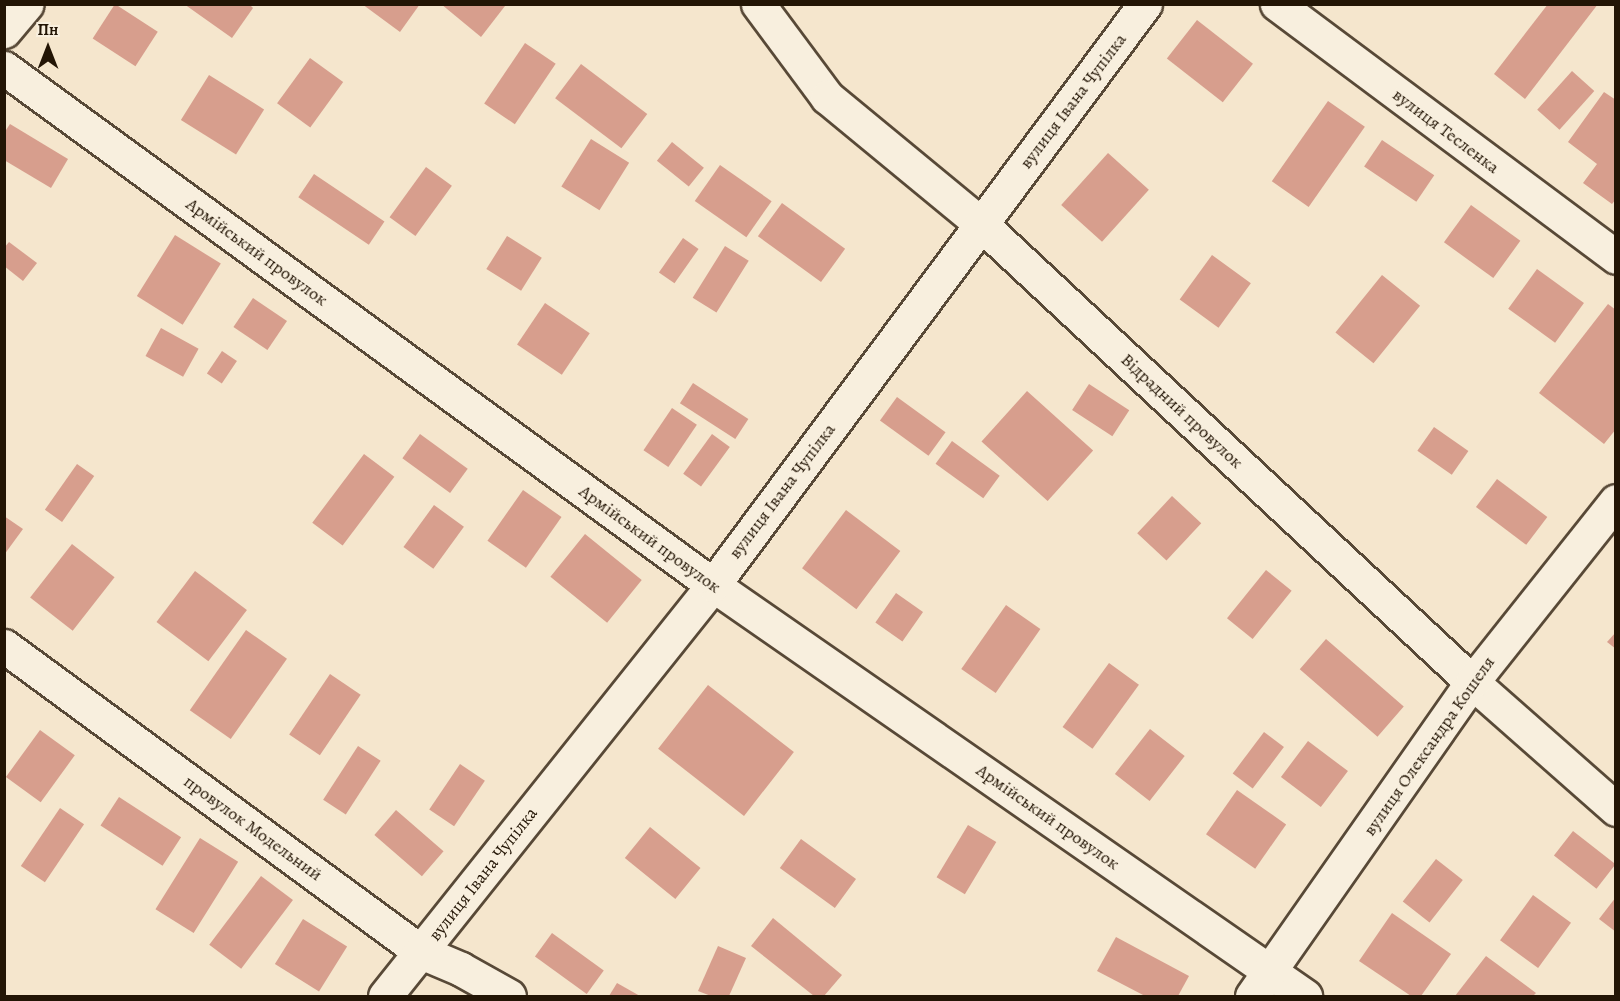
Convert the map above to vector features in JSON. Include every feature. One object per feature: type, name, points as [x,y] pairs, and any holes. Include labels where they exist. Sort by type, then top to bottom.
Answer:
[{"type":"street","points":[[4,31],[27,4]]},
{"type":"street","name":"Відрадний провулок","points":[[758,4],[827,97],[981,224],[1472,682],[1616,809]]},
{"type":"street","name":"вулиця Івана Чупілка","points":[[385,996],[713,585],[1145,4]]},
{"type":"street","name":"вулиця Тесленка","points":[[1277,4],[1616,257]]},
{"type":"street","name":"Армійський провулок","points":[[4,68],[1261,984],[1305,996]]},
{"type":"street","name":"вулиця Олександра Кошеля","points":[[1261,984],[1472,682],[1616,501]]},
{"type":"street","name":"провулок Модельний","points":[[4,645],[421,952],[461,969],[509,996]]},
{"type":"building","points":[[115,4],[158,32],[135,66],[93,38]]},
{"type":"building","points":[[184,4],[249,4],[253,8],[232,38]]},
{"type":"building","points":[[362,4],[420,4],[400,32]]},
{"type":"building","points":[[441,4],[504,4],[505,6],[481,37]]},
{"type":"building","points":[[1548,4],[1598,4],[1525,99],[1494,74]]},
{"type":"building","points":[[1197,20],[1253,64],[1223,102],[1167,59]]},
{"type":"building","points":[[525,43],[556,64],[515,124],[484,104]]},
{"type":"building","points":[[310,58],[343,82],[310,127],[277,103]]},
{"type":"building","points":[[581,64],[647,114],[621,148],[555,98]]},
{"type":"building","points":[[1572,71],[1594,91],[1559,130],[1537,110]]},
{"type":"building","points":[[209,75],[264,109],[236,154],[181,120]]},
{"type":"building","points":[[1604,92],[1616,100],[1616,199],[1612,204],[1583,183],[1597,164],[1568,142]]},
{"type":"building","points":[[1328,101],[1365,127],[1309,207],[1272,181]]},
{"type":"building","points":[[10,124],[68,159],[51,188],[4,160],[4,133]]},
{"type":"building","points":[[591,139],[629,163],[599,210],[561,186]]},
{"type":"building","points":[[1382,140],[1434,175],[1416,202],[1364,167]]},
{"type":"building","points":[[672,142],[704,168],[689,186],[657,161]]},
{"type":"building","points":[[1108,153],[1149,190],[1102,242],[1061,205]]},
{"type":"building","points":[[720,165],[772,201],[746,237],[695,201]]},
{"type":"building","points":[[426,167],[452,186],[415,236],[390,217]]},
{"type":"building","points":[[314,174],[384,222],[369,245],[298,197]]},
{"type":"building","points":[[782,203],[845,249],[821,282],[758,236]]},
{"type":"building","points":[[1471,205],[1520,241],[1493,278],[1444,242]]},
{"type":"building","points":[[175,235],[221,264],[183,325],[137,296]]},
{"type":"building","points":[[507,236],[542,258],[521,291],[486,269]]},
{"type":"building","points":[[683,238],[699,249],[674,283],[659,272]]},
{"type":"building","points":[[9,242],[37,263],[23,281],[4,266],[4,248]]},
{"type":"building","points":[[725,246],[749,261],[716,313],[693,298]]},
{"type":"building","points":[[1212,255],[1251,283],[1219,328],[1180,299]]},
{"type":"building","points":[[1537,269],[1584,303],[1555,343],[1508,309]]},
{"type":"building","points":[[1382,275],[1420,306],[1374,363],[1335,333]]},
{"type":"building","points":[[253,298],[287,321],[267,350],[233,327]]},
{"type":"building","points":[[545,303],[590,333],[562,375],[517,344]]},
{"type":"building","points":[[1608,304],[1616,310],[1616,429],[1604,444],[1539,393]]},
{"type":"building","points":[[161,328],[199,349],[183,377],[145,356]]},
{"type":"building","points":[[222,351],[237,361],[222,383],[207,373]]},
{"type":"building","points":[[693,383],[748,419],[735,439],[680,403]]},
{"type":"building","points":[[1089,384],[1129,410],[1112,436],[1072,410]]},
{"type":"building","points":[[1027,391],[1093,451],[1048,501],[981,442]]},
{"type":"building","points":[[897,397],[946,432],[928,456],[880,420]]},
{"type":"building","points":[[672,408],[697,425],[668,467],[643,450]]},
{"type":"building","points":[[1434,427],[1468,451],[1452,475],[1417,451]]},
{"type":"building","points":[[420,434],[468,469],[450,493],[402,458]]},
{"type":"building","points":[[712,434],[730,447],[701,487],[683,474]]},
{"type":"building","points":[[952,441],[1000,476],[983,498],[936,464]]},
{"type":"building","points":[[364,454],[394,477],[343,546],[312,523]]},
{"type":"building","points":[[77,464],[94,476],[62,522],[45,510]]},
{"type":"building","points":[[1497,479],[1547,517],[1526,545],[1476,507]]},
{"type":"building","points":[[523,490],[562,517],[526,568],[487,541]]},
{"type":"building","points":[[1172,496],[1201,523],[1166,561],[1137,533]]},
{"type":"building","points":[[434,505],[464,527],[433,569],[403,547]]},
{"type":"building","points":[[846,510],[900,551],[856,609],[802,568]]},
{"type":"building","points":[[4,516],[23,529],[4,555]]},
{"type":"building","points":[[585,534],[642,580],[607,623],[550,577]]},
{"type":"building","points":[[72,544],[115,577],[73,631],[30,598]]},
{"type":"building","points":[[1266,570],[1292,591],[1253,639],[1227,618]]},
{"type":"building","points":[[195,571],[247,610],[208,661],[156,622]]},
{"type":"building","points":[[896,593],[923,612],[902,641],[875,622]]},
{"type":"building","points":[[1006,605],[1040,629],[996,693],[961,669]]},
{"type":"building","points":[[246,630],[287,659],[231,739],[190,710]]},
{"type":"building","points":[[1616,632],[1616,649],[1607,642]]},
{"type":"building","points":[[1326,639],[1404,707],[1377,737],[1300,669]]},
{"type":"building","points":[[1109,663],[1139,685],[1092,749],[1063,727]]},
{"type":"building","points":[[330,674],[361,695],[320,755],[289,735]]},
{"type":"building","points":[[708,685],[794,752],[744,816],[658,749]]},
{"type":"building","points":[[1150,729],[1185,756],[1150,801],[1115,774]]},
{"type":"building","points":[[40,730],[75,755],[41,802],[6,777]]},
{"type":"building","points":[[1264,732],[1284,747],[1253,789],[1233,774]]},
{"type":"building","points":[[1308,741],[1348,771],[1321,807],[1281,777]]},
{"type":"building","points":[[358,746],[381,761],[346,814],[323,800]]},
{"type":"building","points":[[460,764],[485,781],[454,826],[429,810]]},
{"type":"building","points":[[1237,790],[1286,824],[1255,869],[1206,834]]},
{"type":"building","points":[[119,797],[181,837],[163,866],[100,826]]},
{"type":"building","points":[[60,808],[84,824],[45,882],[21,866]]},
{"type":"building","points":[[396,810],[444,851],[422,876],[374,835]]},
{"type":"building","points":[[968,825],[996,842],[965,894],[937,877]]},
{"type":"building","points":[[650,827],[701,868],[675,899],[625,858]]},
{"type":"building","points":[[1573,831],[1616,864],[1596,889],[1554,855]]},
{"type":"building","points":[[200,838],[238,862],[194,933],[155,909]]},
{"type":"building","points":[[801,839],[856,879],[835,908],[780,868]]},
{"type":"building","points":[[1436,859],[1463,880],[1430,922],[1403,902]]},
{"type":"building","points":[[261,876],[293,900],[241,969],[209,945]]},
{"type":"building","points":[[1533,895],[1571,923],[1538,968],[1500,940]]},
{"type":"building","points":[[1616,897],[1616,932],[1599,919]]},
{"type":"building","points":[[1392,913],[1451,954],[1421,996],[1411,996],[1359,961]]},
{"type":"building","points":[[773,918],[842,975],[824,996],[814,996],[751,946]]},
{"type":"building","points":[[303,919],[347,947],[319,992],[275,964]]},
{"type":"building","points":[[552,933],[604,971],[587,994],[535,956]]},
{"type":"building","points":[[1116,937],[1189,976],[1178,996],[1145,996],[1097,971]]},
{"type":"building","points":[[718,946],[746,958],[729,996],[711,996],[698,991]]},
{"type":"building","points":[[1486,956],[1536,993],[1533,996],[1455,996]]},
{"type":"building","points":[[617,983],[640,996],[609,996]]}]
